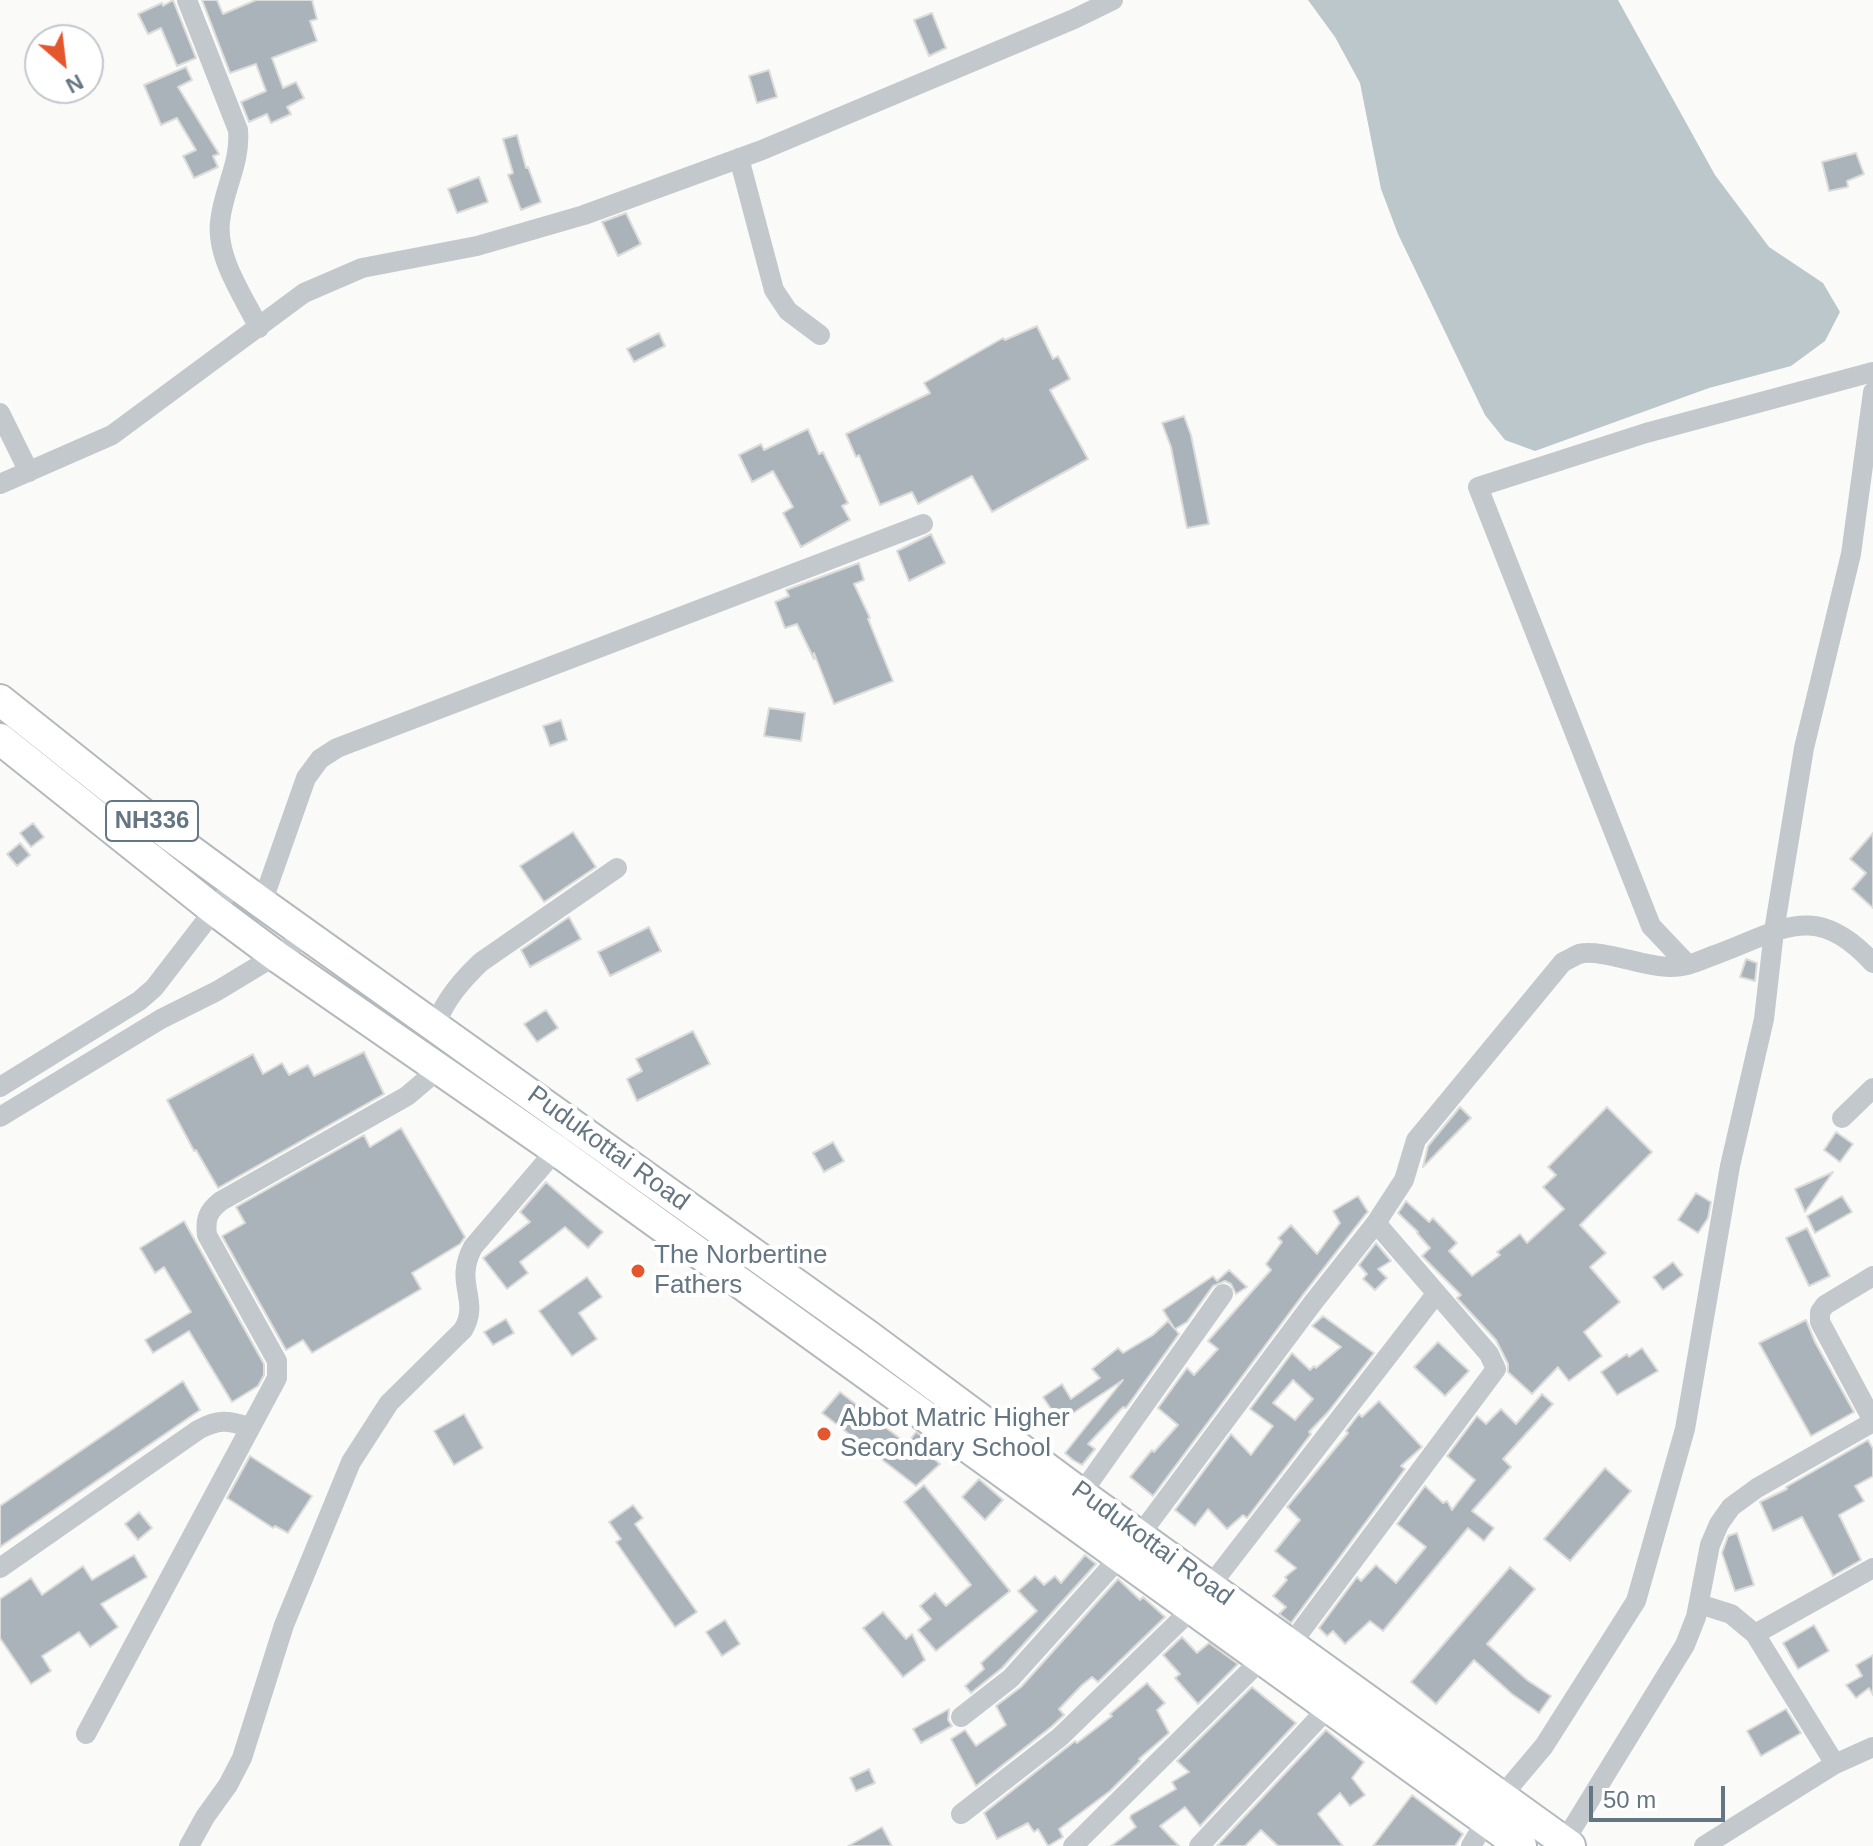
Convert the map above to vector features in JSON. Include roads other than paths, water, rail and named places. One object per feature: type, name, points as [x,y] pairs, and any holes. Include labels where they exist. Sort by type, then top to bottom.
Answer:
[{"type":"highway","name":"Pudukottai Road","points":[[0,700],[172,837],[867,1335],[1081,1494],[1130,1547]]},
{"type":"highway","name":"Pudukottai Road","points":[[0,739],[276,956],[556,1150],[850,1363],[1130,1547],[1202,1598],[1291,1644],[1486,1821],[1567,1844]]},
{"type":"highway","points":[[850,1363],[867,1335]]},
{"type":"highway","name":"Pudukottai Road","points":[[1202,1598],[1262,1659],[1521,1846]]},
{"type":"street","points":[[187,0],[238,130],[239,145],[221,216],[221,240],[228,264],[259,328]]},
{"type":"street","points":[[0,484],[112,435],[304,293],[362,268],[477,246],[584,215],[739,158],[1113,0]]},
{"type":"street","points":[[739,158],[774,290],[788,311],[820,335]]},
{"type":"street","points":[[1688,965],[1651,926],[1478,487],[1646,433],[1873,372]]},
{"type":"street","points":[[1486,1821],[1544,1746],[1636,1601],[1685,1429],[1730,1166],[1764,1019],[1774,931],[1804,748],[1851,554],[1873,392]]},
{"type":"street","points":[[0,413],[29,472]]},
{"type":"street","points":[[262,903],[306,778],[320,759],[337,748],[923,524]]},
{"type":"street","points":[[435,1026],[449,997],[481,962],[617,868]]},
{"type":"street","points":[[0,1087],[139,1001],[154,988],[235,883]]},
{"type":"street","points":[[961,1717],[1011,1678],[1130,1547],[1376,1223],[1404,1180],[1416,1140],[1563,962],[1582,953],[1669,967],[1688,965],[1774,931],[1812,925],[1841,935],[1872,959]]},
{"type":"street","points":[[0,1117],[161,1019],[217,991],[308,936]]},
{"type":"street","points":[[86,1734],[277,1378],[277,1361],[207,1235],[209,1210],[407,1096],[440,1068]]},
{"type":"street","points":[[1842,1118],[1873,1088]]},
{"type":"street","points":[[189,1846],[242,1758],[284,1625],[351,1462],[389,1403],[463,1330],[471,1308],[464,1280],[465,1263],[473,1247],[556,1150]]},
{"type":"street","points":[[1291,1644],[1496,1369],[1489,1354],[1376,1223]]},
{"type":"street","points":[[1567,1844],[1685,1645],[1699,1604],[1710,1545],[1731,1507],[1757,1488],[1873,1422],[1820,1322],[1820,1312],[1825,1305],[1873,1276]]},
{"type":"street","points":[[1081,1494],[1223,1294]]},
{"type":"street","points":[[961,1814],[1060,1737],[1202,1598],[1436,1294]]},
{"type":"street","points":[[0,1568],[198,1430],[214,1421],[226,1419],[249,1427]]},
{"type":"street","points":[[1755,1634],[1873,1568]]},
{"type":"street","points":[[1699,1604],[1731,1614],[1755,1634],[1835,1764]]},
{"type":"street","points":[[1073,1846],[1262,1659]]},
{"type":"street","points":[[1199,1846],[1329,1707]]},
{"type":"street","points":[[1704,1846],[1835,1764],[1873,1747]]},
{"type":"place","name":"The Norbertine Fathers","points":[[638,1271]]},
{"type":"place","name":"Abbot Matric Higher Secondary School","points":[[824,1434]]}]
